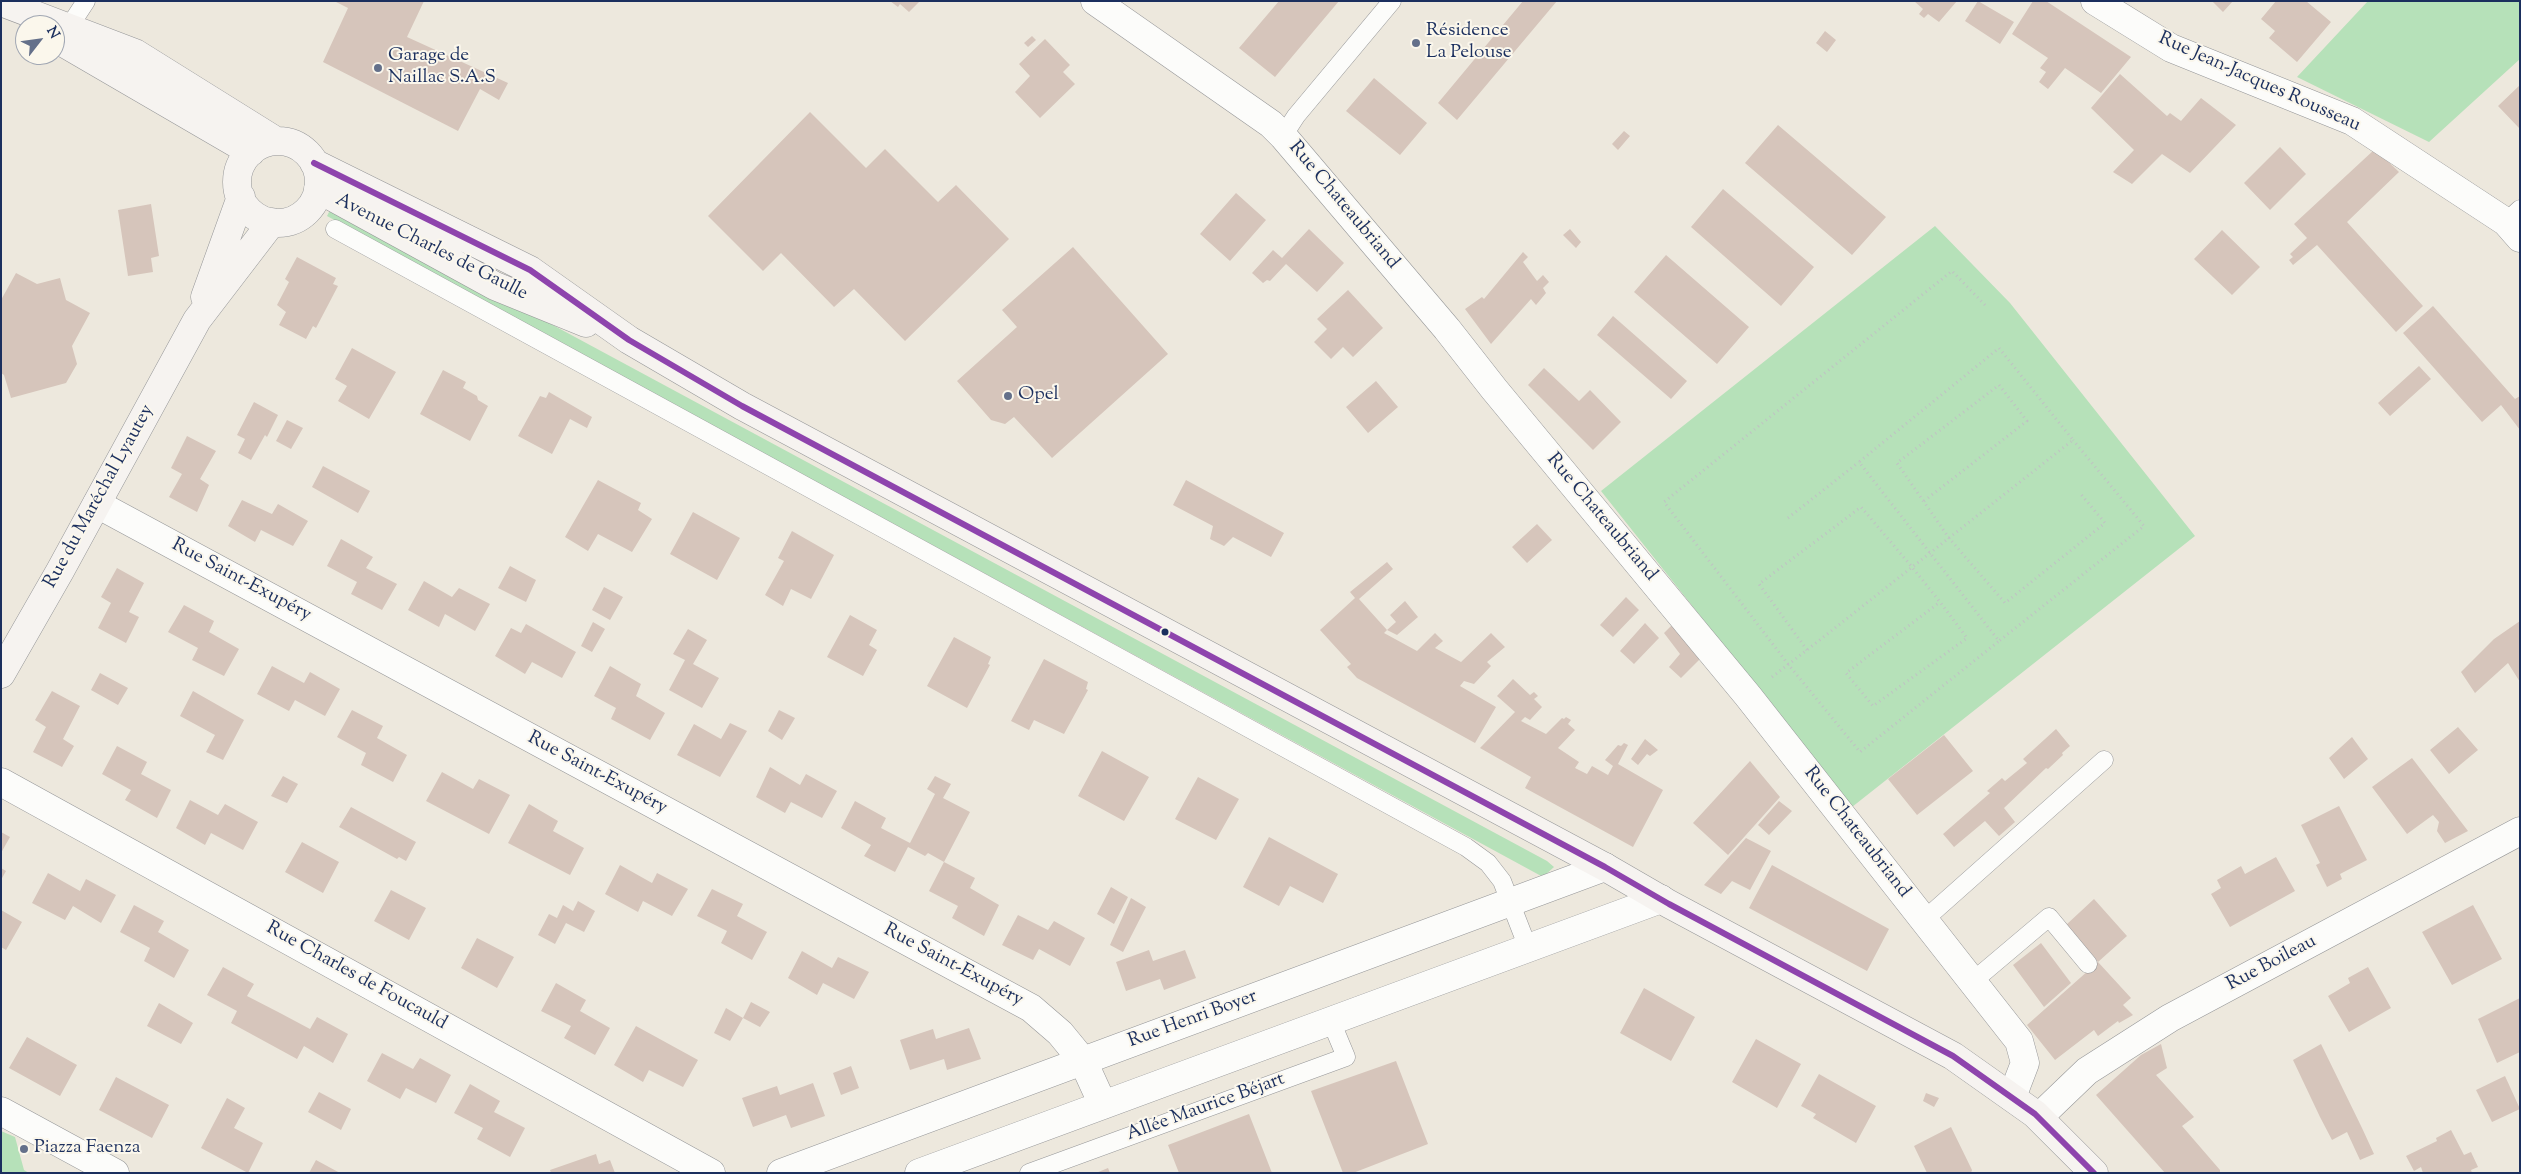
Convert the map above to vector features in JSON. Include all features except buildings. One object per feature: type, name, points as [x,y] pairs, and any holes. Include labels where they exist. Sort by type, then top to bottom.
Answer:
[{"type":"main road","points":[[1,2],[27,15]]},
{"type":"main road","points":[[1,6],[16,15]]},
{"type":"main road","points":[[65,34],[135,53],[276,141],[298,146],[308,153],[318,171],[318,190],[314,201],[307,211],[296,219],[284,222],[272,222],[253,214],[241,197],[238,186],[238,173],[243,162],[251,152],[262,144],[276,141]]},
{"type":"main road","points":[[65,35],[251,152]]},
{"type":"main road","name":"Avenue Charles de Gaulle","points":[[314,163],[530,270],[629,340],[742,406],[1605,867],[1953,1056],[2038,1117],[2094,1173]]},
{"type":"main road","name":"Avenue Charles de Gaulle","points":[[318,190],[495,286],[629,340]]},
{"type":"main road","name":"Rue du Maréchal Lyautey","points":[[1,674],[97,504],[197,320],[241,197]]},
{"type":"main road","name":"Rue du Maréchal Lyautey","points":[[197,320],[272,222]]},
{"type":"street","name":"Rue Chateaubriand","points":[[1095,1],[1271,124],[1447,329],[1494,389],[1748,696],[2018,1042],[2025,1063],[2012,1097]]},
{"type":"street","name":"Rue Jean-Jacques Rousseau","points":[[2095,1],[2171,48],[2352,121],[2515,223]]},
{"type":"street","name":"Rue Saint-Exupéry","points":[[97,504],[1030,1008],[1060,1033],[1083,1061],[1103,1105]]},
{"type":"street","name":"Rue Charles de Foucauld","points":[[1,782],[711,1173]]},
{"type":"street","name":"Rue Boileau","points":[[2038,1117],[2087,1071],[2170,1018],[2520,830]]},
{"type":"street","name":"Rue Henri Boyer","points":[[781,1173],[1605,867]]},
{"type":"street","points":[[919,1173],[1661,899]]},
{"type":"street","points":[[1,1112],[115,1173]]},
{"type":"lane","points":[[65,29],[86,1]]},
{"type":"lane","points":[[1283,136],[1296,116],[1392,1]]},
{"type":"lane","points":[[335,229],[1466,847],[1488,863],[1502,881],[1528,948]]},
{"type":"lane","points":[[1924,920],[2104,760]]},
{"type":"lane","points":[[1972,982],[2049,917],[2088,964]]},
{"type":"lane","name":"Allée Maurice Béjart","points":[[1029,1173],[1346,1057],[1331,1021]]},
{"type":"path","points":[[1788,518],[1999,348],[2144,526],[1860,752],[1788,664],[1664,502],[1952,271],[1985,305]]},
{"type":"path","points":[[1924,501],[2028,421],[1999,385],[1897,464],[1949,538],[2005,603],[2105,523],[2079,492]]},
{"type":"path","points":[[1748,696],[2073,440]]},
{"type":"path","points":[[1858,462],[1998,641]]},
{"type":"path","points":[[1806,650],[1759,584],[1861,508],[1912,566],[1940,602],[1967,638],[1873,706],[1846,673],[1940,602]]},
{"type":"green space","points":[[2368,1],[2520,1],[2520,59],[2429,142],[2297,77]]},
{"type":"green space","points":[[332,206],[1547,861],[1554,867],[1543,877],[327,216]]},
{"type":"green space","points":[[1935,226],[2010,303],[2195,536],[1852,807],[1601,491]]},
{"type":"green space","points":[[1,1131],[15,1137],[24,1170],[29,1173],[1,1173]]},
{"type":"transit line","points":[[314,163],[530,270],[629,340],[742,406],[1605,867],[1669,904],[1953,1056],[2035,1114],[2094,1173]]},
{"type":"place","name":"Résidence La Pelouse","points":[[1416,43]]},
{"type":"place","name":"Garage de Naillac S.A.S","points":[[378,68]]},
{"type":"place","name":"Opel","points":[[1008,396]]},
{"type":"place","name":"Piazza Faenza","points":[[24,1149]]}]
